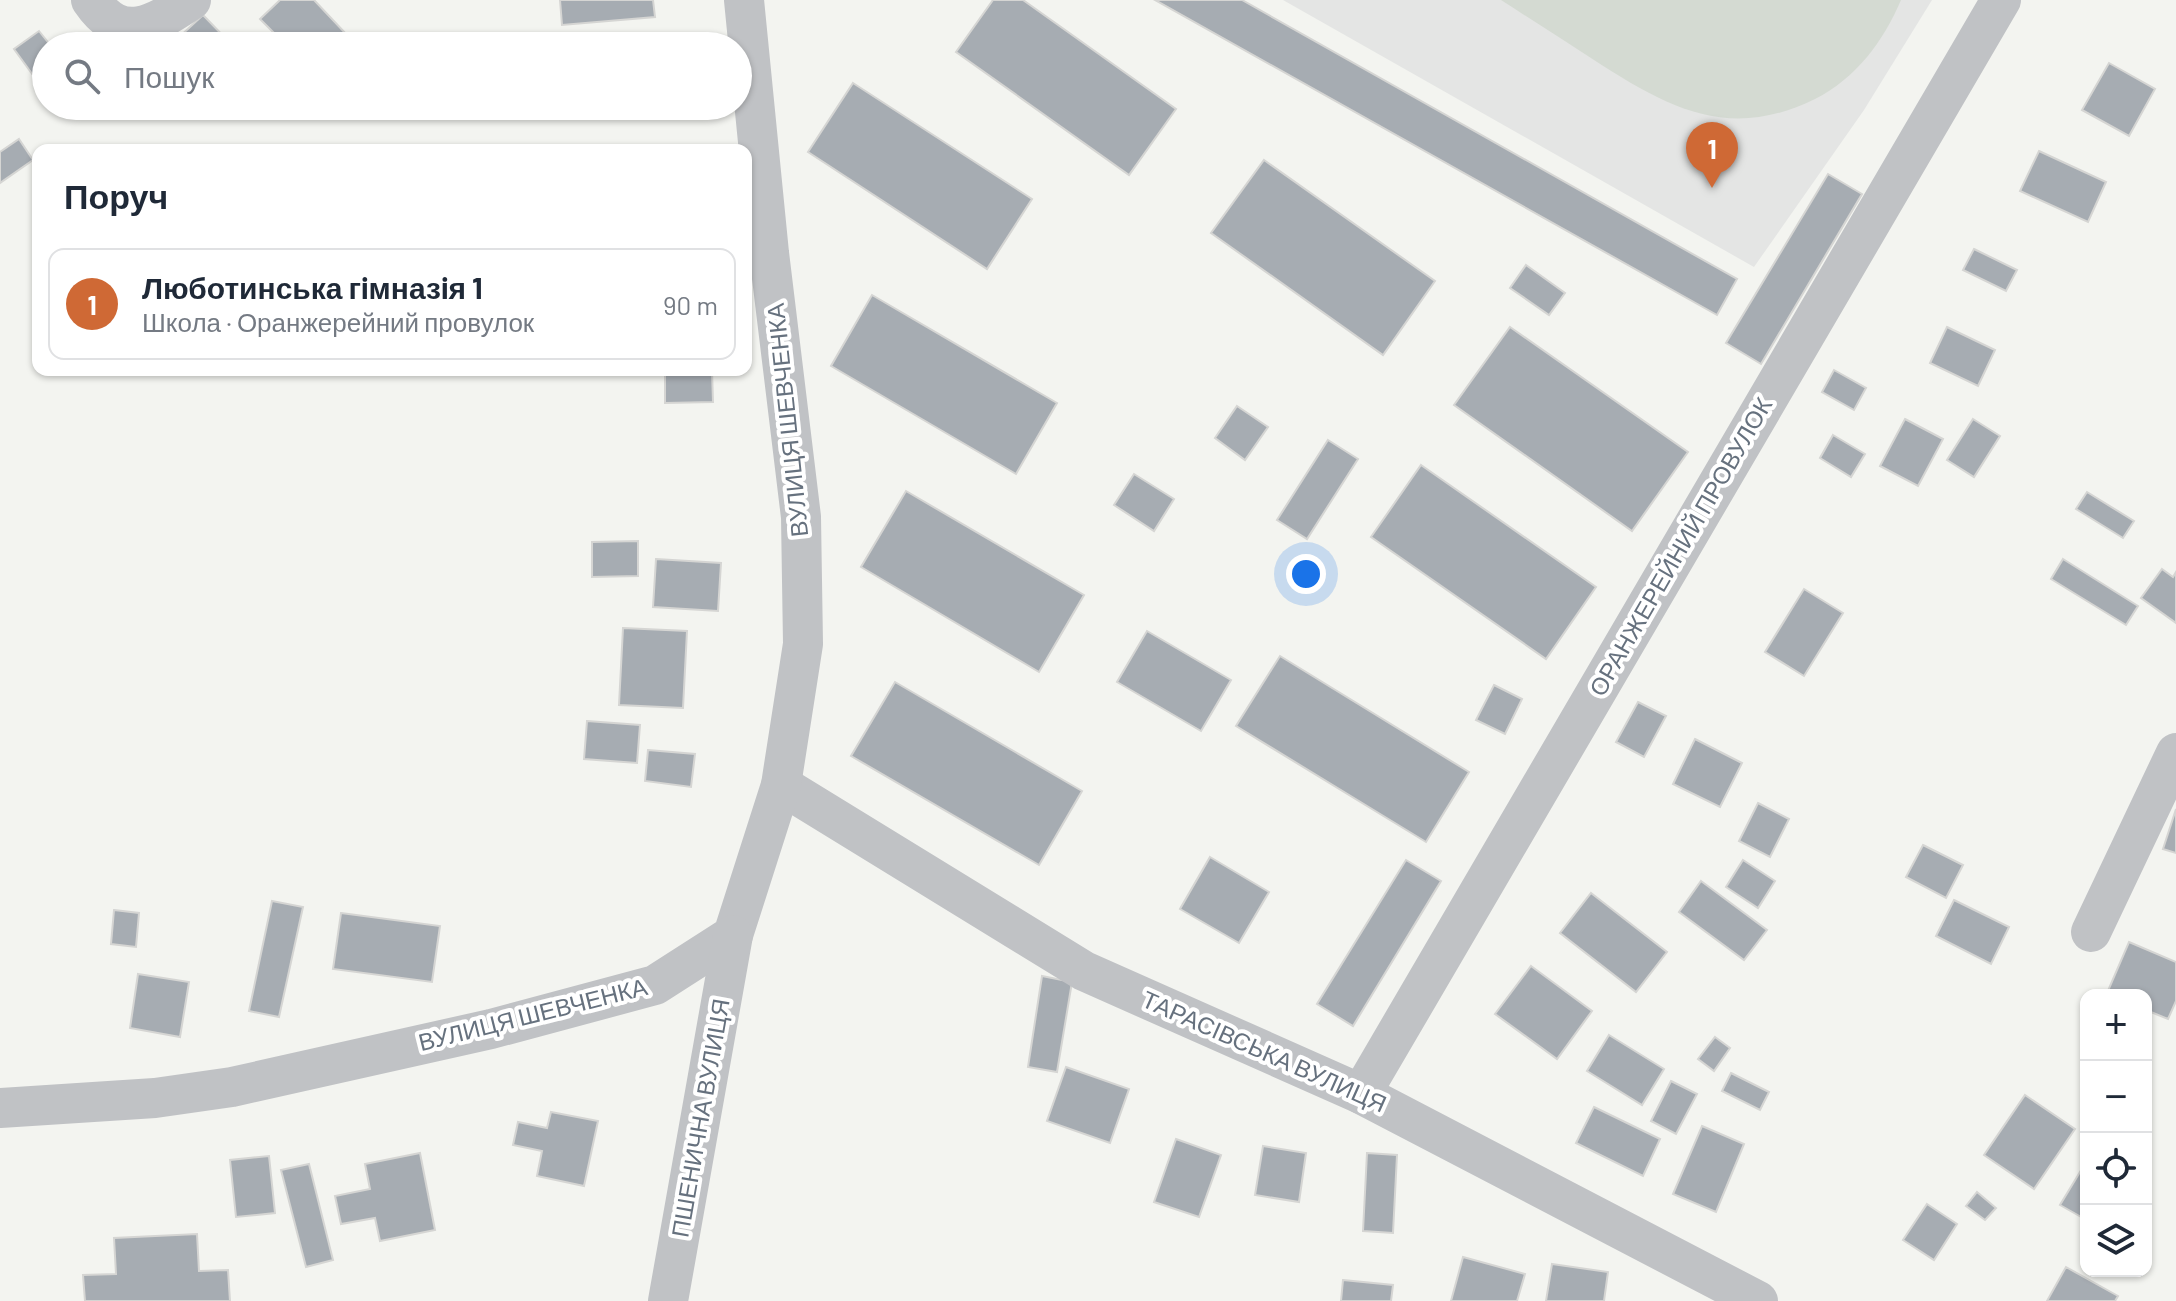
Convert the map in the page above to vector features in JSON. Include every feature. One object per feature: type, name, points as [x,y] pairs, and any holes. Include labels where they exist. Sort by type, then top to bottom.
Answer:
[{"type":"street","points":[[91,0],[112,21],[130,27],[149,26],[191,0]]},
{"type":"street","name":"ВУЛИЦЯ ШЕВЧЕНКА","points":[[744,0],[747,32]]},
{"type":"street","name":"ОРАНЖЕРЕЙНИЙ ПРОВУЛОК","points":[[1361,1094],[2001,0]]},
{"type":"street","name":"ВУЛИЦЯ ШЕВЧЕНКА","points":[[0,1108],[155,1098],[232,1087],[491,1029],[655,985],[733,935],[781,785],[803,644],[801,517],[752,81]]},
{"type":"street","points":[[2091,932],[2176,753]]},
{"type":"street","name":"ТАРАСІВСЬКА ВУЛИЦЯ","points":[[781,785],[1084,971],[1361,1094],[1758,1301]]},
{"type":"street","name":"ПШЕНИЧНА ВУЛИЦЯ","points":[[668,1301],[733,935]]},
{"type":"shaded area","points":[[1283,0],[1932,0],[1864,110],[1754,267]]},
{"type":"shaded area","points":[[1501,0],[1901,0],[1886,30],[1867,57],[1830,90],[1784,112],[1754,118],[1726,118],[1699,113],[1647,92]]},
{"type":"building","points":[[280,0],[314,0],[344,32],[273,32],[260,19]]},
{"type":"building","points":[[560,0],[653,0],[655,17],[562,25]]},
{"type":"building","points":[[993,0],[1023,0],[1176,109],[1129,175],[956,52]]},
{"type":"building","points":[[1155,0],[1242,0],[1737,279],[1717,315]]},
{"type":"building","points":[[203,15],[219,32],[185,32]]},
{"type":"building","points":[[32,36],[32,74],[14,49]]},
{"type":"building","points":[[2109,63],[2155,89],[2129,136],[2082,110]]},
{"type":"building","points":[[853,83],[1032,199],[987,269],[808,152]]},
{"type":"building","points":[[19,139],[32,161],[0,183],[0,152]]},
{"type":"building","points":[[2039,151],[2106,182],[2088,222],[2020,191]]},
{"type":"building","points":[[1264,160],[1435,281],[1383,355],[1211,233]]},
{"type":"building","points":[[1828,174],[1862,194],[1761,364],[1726,343]]},
{"type":"building","points":[[1974,249],[2017,270],[2006,291],[1963,270]]},
{"type":"building","points":[[1526,265],[1565,293],[1549,315],[1510,288]]},
{"type":"building","points":[[872,295],[1057,403],[1016,474],[831,366]]},
{"type":"building","points":[[1510,327],[1688,452],[1632,531],[1454,405]]},
{"type":"building","points":[[1947,327],[1995,350],[1978,386],[1930,363]]},
{"type":"building","points":[[1834,370],[1866,388],[1854,410],[1822,392]]},
{"type":"building","points":[[665,376],[712,376],[713,402],[665,403]]},
{"type":"building","points":[[1237,406],[1268,427],[1245,460],[1215,438]]},
{"type":"building","points":[[1905,419],[1943,439],[1918,486],[1880,466]]},
{"type":"building","points":[[1973,419],[2000,436],[1974,477],[1947,460]]},
{"type":"building","points":[[1833,435],[1865,454],[1851,477],[1820,458]]},
{"type":"building","points":[[1328,440],[1358,459],[1307,539],[1277,520]]},
{"type":"building","points":[[1421,465],[1596,587],[1546,659],[1371,537]]},
{"type":"building","points":[[1134,474],[1174,499],[1154,531],[1114,505]]},
{"type":"building","points":[[906,491],[1084,595],[1039,672],[861,567]]},
{"type":"building","points":[[2087,492],[2134,521],[2123,538],[2076,509]]},
{"type":"building","points":[[638,541],[638,576],[592,577],[592,542]]},
{"type":"building","points":[[656,559],[721,563],[718,611],[653,607]]},
{"type":"building","points":[[2063,559],[2138,606],[2126,625],[2051,579]]},
{"type":"building","points":[[2162,569],[2173,577],[2176,572],[2176,623],[2141,598]]},
{"type":"building","points":[[1804,589],[1843,613],[1804,676],[1765,652]]},
{"type":"building","points":[[623,628],[687,631],[683,708],[619,705]]},
{"type":"building","points":[[1147,631],[1231,680],[1201,731],[1117,682]]},
{"type":"building","points":[[1280,656],[1469,772],[1426,842],[1236,726]]},
{"type":"building","points":[[895,682],[1082,791],[1039,865],[851,756]]},
{"type":"building","points":[[1494,685],[1522,699],[1505,734],[1476,720]]},
{"type":"building","points":[[1638,702],[1666,716],[1644,757],[1616,742]]},
{"type":"building","points":[[587,721],[640,725],[637,763],[584,759]]},
{"type":"building","points":[[1695,739],[1742,763],[1720,807],[1673,784]]},
{"type":"building","points":[[648,750],[695,754],[691,787],[645,781]]},
{"type":"building","points":[[1758,803],[1789,819],[1770,857],[1739,841]]},
{"type":"building","points":[[2176,809],[2176,853],[2163,849]]},
{"type":"building","points":[[1923,845],[1963,865],[1946,898],[1906,877]]},
{"type":"building","points":[[1210,857],[1269,892],[1239,943],[1180,909]]},
{"type":"building","points":[[1406,860],[1441,881],[1353,1026],[1317,1004]]},
{"type":"building","points":[[1743,860],[1775,881],[1758,908],[1726,887]]},
{"type":"building","points":[[1701,881],[1767,930],[1744,960],[1679,912]]},
{"type":"building","points":[[1591,893],[1667,952],[1636,992],[1560,933]]},
{"type":"building","points":[[1954,900],[2009,927],[1991,964],[1936,936]]},
{"type":"building","points":[[272,901],[303,907],[279,1017],[249,1011]]},
{"type":"building","points":[[114,910],[139,913],[136,947],[111,944]]},
{"type":"building","points":[[341,913],[440,926],[432,982],[333,969]]},
{"type":"building","points":[[2129,942],[2176,962],[2176,1001],[2168,1019],[2152,1012],[2152,989],[2109,989]]},
{"type":"building","points":[[1531,966],[1592,1011],[1557,1059],[1495,1014]]},
{"type":"building","points":[[138,974],[189,982],[180,1037],[130,1028]]},
{"type":"building","points":[[1042,976],[1072,982],[1057,1072],[1028,1067]]},
{"type":"building","points":[[1609,1035],[1664,1069],[1642,1105],[1587,1071]]},
{"type":"building","points":[[1715,1037],[1730,1048],[1714,1071],[1698,1059]]},
{"type":"building","points":[[1066,1067],[1129,1089],[1110,1143],[1047,1121]]},
{"type":"building","points":[[1731,1073],[1769,1092],[1760,1110],[1722,1091]]},
{"type":"building","points":[[1671,1081],[1697,1094],[1676,1134],[1651,1121]]},
{"type":"building","points":[[2025,1095],[2075,1129],[2034,1189],[1984,1155]]},
{"type":"building","points":[[1594,1107],[1660,1139],[1643,1176],[1576,1143]]},
{"type":"building","points":[[551,1112],[598,1121],[584,1186],[537,1176],[542,1151],[513,1145],[518,1122],[547,1128]]},
{"type":"building","points":[[1702,1126],[1744,1144],[1716,1212],[1673,1194]]},
{"type":"building","points":[[1176,1139],[1221,1155],[1199,1217],[1154,1202]]},
{"type":"building","points":[[1263,1146],[1306,1153],[1299,1202],[1255,1195]]},
{"type":"building","points":[[420,1153],[435,1230],[380,1241],[375,1218],[341,1224],[335,1196],[370,1189],[365,1164]]},
{"type":"building","points":[[1367,1153],[1397,1155],[1393,1233],[1363,1231]]},
{"type":"building","points":[[269,1156],[275,1213],[236,1217],[230,1160]]},
{"type":"building","points":[[309,1164],[333,1260],[306,1267],[281,1170]]},
{"type":"building","points":[[2080,1172],[2080,1216],[2060,1205]]},
{"type":"building","points":[[1977,1192],[1996,1208],[1985,1220],[1966,1206]]},
{"type":"building","points":[[1927,1204],[1957,1224],[1934,1260],[1903,1240]]},
{"type":"building","points":[[197,1234],[199,1271],[228,1270],[230,1301],[85,1301],[83,1275],[116,1274],[114,1238]]},
{"type":"building","points":[[1463,1257],[1525,1274],[1517,1301],[1451,1301]]},
{"type":"building","points":[[1552,1264],[1608,1272],[1604,1301],[1546,1301]]},
{"type":"building","points":[[2066,1267],[2118,1296],[2115,1301],[2047,1301]]},
{"type":"building","points":[[1343,1280],[1393,1285],[1391,1301],[1341,1301]]},
{"type":"place","name":"Люботинська гiмназiя 1","points":[[1712,188]]}]
